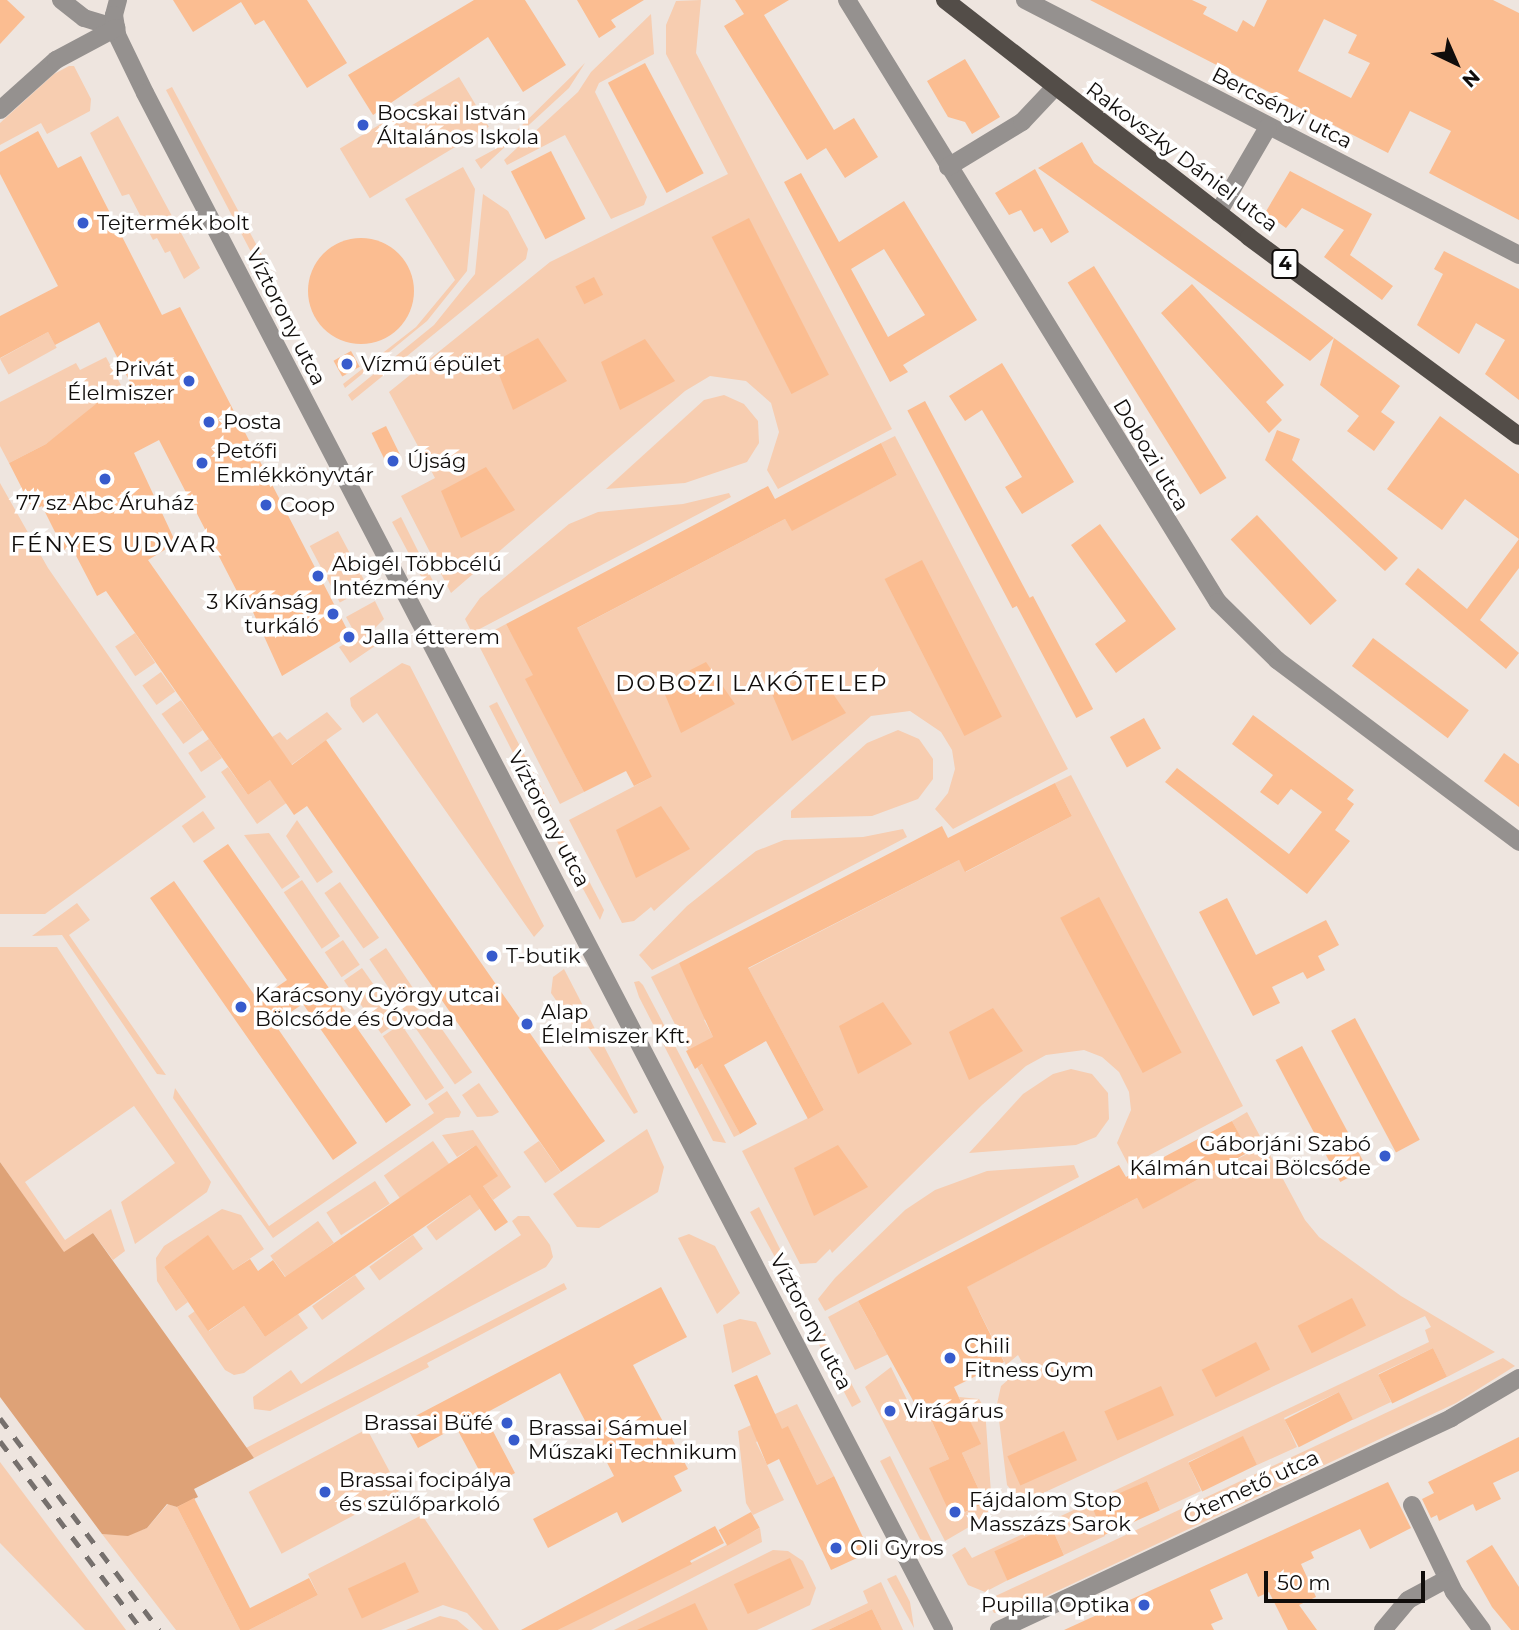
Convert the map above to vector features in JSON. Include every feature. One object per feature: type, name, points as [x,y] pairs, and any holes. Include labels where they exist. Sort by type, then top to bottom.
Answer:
[{"type":"main road","name":"4","points":[[944,0],[1055,87]]},
{"type":"main road","name":"Rakovszky Dániel utca","points":[[1055,87],[1218,213],[1519,436]]},
{"type":"street","points":[[61,0],[84,18],[116,29]]},
{"type":"street","points":[[116,29],[118,0]]},
{"type":"street","name":"Dobozi utca","points":[[847,0],[1190,562],[1227,613],[1277,660],[1519,842]]},
{"type":"street","name":"Bercsényi utca","points":[[1025,0],[1519,255]]},
{"type":"street","points":[[0,110],[56,60],[116,29]]},
{"type":"street","name":"Víztorony utca","points":[[116,29],[309,410],[944,1630]]},
{"type":"street","points":[[948,167],[1022,122],[1055,87]]},
{"type":"street","points":[[1218,213],[1268,127]]},
{"type":"street","name":"Ótemető utca","points":[[999,1630],[1440,1424],[1519,1378]]},
{"type":"street","points":[[1412,1505],[1447,1579],[1482,1630]]},
{"type":"street","points":[[1383,1630],[1408,1600],[1447,1579]]},
{"type":"shaded area","points":[[701,0],[696,53],[892,429],[778,489],[767,470],[779,432],[771,403],[746,381],[710,376],[685,391],[451,593],[401,496],[435,478],[389,392],[550,262],[728,174],[666,54],[666,25],[676,1]]},
{"type":"shaded area","points":[[651,14],[654,54],[599,83],[595,92],[647,197],[644,205],[611,219],[565,135],[507,165],[504,160],[578,92],[591,72]]},
{"type":"shaded area","points":[[585,63],[569,88],[481,169],[475,160],[501,146]]},
{"type":"shaded area","points":[[74,66],[91,99],[90,111],[47,134],[41,123],[0,145],[0,123],[54,74]]},
{"type":"shaded area","points":[[459,77],[489,127],[370,198],[340,149]]},
{"type":"shaded area","points":[[172,87],[271,272],[261,271],[166,90]]},
{"type":"shaded area","points":[[118,116],[200,268],[184,279],[170,251],[165,253],[157,238],[153,240],[129,194],[122,196],[90,133]]},
{"type":"shaded area","points":[[463,167],[475,189],[467,271],[427,321],[345,388],[343,384],[416,327],[455,280],[405,199]]},
{"type":"shaded area","points":[[483,194],[508,211],[528,249],[526,259],[352,401],[348,395],[434,325],[475,274]]},
{"type":"shaded area","points":[[48,332],[57,348],[9,374],[0,359]]},
{"type":"shaded area","points":[[106,357],[123,389],[46,444],[9,463],[0,446],[0,402],[76,363],[80,370]]},
{"type":"shaded area","points":[[724,395],[744,404],[758,421],[759,443],[747,462],[685,483],[606,489],[704,400]]},
{"type":"shaded area","points":[[895,436],[1068,769],[953,829],[935,809],[948,793],[955,769],[952,750],[941,732],[910,711],[871,716],[654,911],[651,907],[634,921],[622,923],[569,820],[652,777],[526,679],[584,792],[560,804],[476,640],[506,624],[524,656],[785,519],[792,530],[897,475],[881,443]]},
{"type":"shaded area","points":[[0,483],[48,568],[206,797],[45,914],[0,914]]},
{"type":"shaded area","points":[[729,493],[731,497],[472,633],[465,619],[480,598],[569,524],[598,512],[683,504]]},
{"type":"shaded area","points":[[401,517],[439,593],[424,582],[392,522]]},
{"type":"shaded area","points":[[338,531],[368,588],[340,603],[310,546]]},
{"type":"shaded area","points":[[375,601],[384,619],[368,635],[375,646],[350,663],[339,647],[357,637],[346,617]]},
{"type":"shaded area","points":[[135,633],[155,663],[135,676],[115,646]]},
{"type":"shaded area","points":[[402,663],[410,666],[544,926],[534,937],[377,713],[363,723],[351,706],[350,698]]},
{"type":"shaded area","points":[[161,672],[175,691],[156,705],[142,686]]},
{"type":"shaded area","points":[[181,700],[203,730],[183,744],[162,714]]},
{"type":"shaded area","points":[[497,702],[553,810],[550,812],[542,809],[489,706]]},
{"type":"shaded area","points":[[327,712],[342,729],[291,765],[272,737],[280,732],[287,740]]},
{"type":"shaded area","points":[[898,730],[919,739],[933,759],[933,779],[918,799],[872,816],[791,818],[791,811],[867,743]]},
{"type":"shaded area","points":[[209,739],[222,758],[201,772],[188,753]]},
{"type":"shaded area","points":[[228,767],[248,795],[283,771],[299,794],[257,824],[221,772]]},
{"type":"shaded area","points":[[1071,775],[1243,1106],[1129,1166],[1117,1143],[1131,1110],[1129,1092],[1119,1072],[1102,1057],[1084,1050],[1046,1055],[1026,1066],[982,1105],[832,1253],[830,1249],[816,1263],[800,1264],[742,1151],[824,1110],[759,989],[704,1020],[727,1063],[707,1072],[740,1134],[734,1137],[697,1067],[709,1061],[688,1050],[651,977],[679,963],[697,995],[959,860],[966,872],[1072,816],[1055,783]]},
{"type":"shaded area","points":[[203,811],[215,828],[194,843],[182,826]]},
{"type":"shaded area","points":[[297,820],[333,872],[317,883],[286,836]]},
{"type":"shaded area","points":[[559,823],[604,910],[600,920],[552,832]]},
{"type":"shaded area","points":[[903,829],[907,837],[652,970],[639,955],[687,906],[756,851],[784,840],[863,837]]},
{"type":"shaded area","points":[[269,833],[300,877],[282,889],[244,835]]},
{"type":"shaded area","points":[[302,880],[340,936],[322,949],[284,892]]},
{"type":"shaded area","points":[[340,882],[379,938],[363,949],[324,893]]},
{"type":"shaded area","points":[[77,903],[90,920],[69,935],[166,1075],[157,1074],[62,935],[32,936]]},
{"type":"shaded area","points":[[343,940],[360,965],[342,977],[325,952]]},
{"type":"shaded area","points":[[0,947],[57,947],[211,1182],[207,1192],[135,1244],[121,1202],[175,1163],[134,1106],[25,1182],[65,1240],[111,1209],[125,1251],[113,1260],[93,1233],[64,1253],[0,1162]]},
{"type":"shaded area","points":[[386,948],[425,1005],[408,1016],[369,959]]},
{"type":"shaded area","points":[[362,968],[399,1021],[381,1034],[344,981]]},
{"type":"shaded area","points":[[564,969],[638,1112],[634,1114],[551,993],[553,977]]},
{"type":"shaded area","points":[[639,981],[726,1143],[713,1141],[639,997],[634,982]]},
{"type":"shaded area","points":[[432,1015],[472,1072],[455,1084],[415,1027]]},
{"type":"shaded area","points":[[401,1024],[444,1088],[426,1100],[383,1036]]},
{"type":"shaded area","points":[[1071,1069],[1092,1074],[1108,1093],[1109,1119],[1096,1137],[1076,1145],[969,1153],[1023,1094],[1053,1074]]},
{"type":"shaded area","points":[[479,1083],[499,1112],[492,1116],[477,1117],[462,1095]]},
{"type":"shaded area","points":[[175,1088],[269,1226],[434,1113],[428,1104],[447,1091],[461,1112],[459,1117],[446,1118],[273,1238],[173,1098]]},
{"type":"shaded area","points":[[1247,1112],[1305,1220],[1319,1237],[1401,1296],[1495,1352],[1447,1377],[1433,1348],[1378,1374],[1391,1402],[1353,1420],[1339,1392],[1284,1418],[1297,1447],[1257,1465],[1243,1437],[1188,1462],[1201,1491],[1160,1510],[1147,1481],[1092,1507],[1105,1536],[1064,1555],[1051,1526],[996,1552],[1008,1580],[985,1592],[968,1585],[952,1555],[965,1547],[972,1558],[1429,1342],[1425,1330],[1431,1327],[1425,1316],[1028,1500],[1016,1496],[1007,1485],[997,1404],[1001,1386],[1024,1366],[1018,1355],[1006,1365],[979,1311],[855,1370],[828,1317],[858,1301],[876,1334],[1137,1198],[1143,1208],[1249,1153],[1232,1121]]},
{"type":"shaded area","points":[[647,1129],[664,1167],[658,1192],[599,1228],[577,1227],[553,1194]]},
{"type":"shaded area","points":[[473,1130],[511,1187],[493,1200],[483,1186],[476,1145],[457,1157],[442,1135]]},
{"type":"shaded area","points":[[433,1141],[449,1164],[400,1198],[384,1175]]},
{"type":"shaded area","points":[[539,1141],[561,1172],[545,1183],[523,1152]]},
{"type":"shaded area","points":[[0,1162],[64,1252],[93,1233],[254,1458],[194,1489],[198,1497],[177,1507],[167,1504],[147,1528],[128,1536],[102,1534],[0,1397]]},
{"type":"shaded area","points":[[1074,1165],[1079,1177],[825,1311],[818,1299],[835,1278],[905,1210],[935,1190],[987,1171]]},
{"type":"shaded area","points":[[375,1181],[390,1204],[341,1235],[326,1213]]},
{"type":"shaded area","points":[[470,1195],[480,1209],[436,1240],[426,1227]]},
{"type":"shaded area","points":[[759,1207],[784,1257],[777,1261],[750,1212]]},
{"type":"shaded area","points":[[222,1209],[241,1215],[264,1249],[233,1270],[208,1236],[164,1267],[188,1302],[176,1311],[157,1281],[156,1258],[164,1246]]},
{"type":"shaded area","points":[[518,1216],[529,1216],[550,1245],[553,1257],[546,1267],[270,1411],[254,1409],[253,1397],[291,1370],[301,1384],[521,1235],[512,1221]]},
{"type":"shaded area","points":[[318,1221],[334,1243],[286,1278],[270,1256]]},
{"type":"shaded area","points":[[689,1234],[715,1246],[740,1293],[717,1314],[678,1238]]},
{"type":"shaded area","points":[[413,1235],[423,1249],[379,1280],[369,1267]]},
{"type":"shaded area","points":[[355,1275],[365,1289],[322,1320],[312,1306]]},
{"type":"shaded area","points":[[564,1283],[567,1289],[427,1363],[429,1367],[254,1458],[246,1448]]},
{"type":"shaded area","points":[[244,1306],[265,1337],[298,1314],[308,1328],[244,1373],[234,1375],[225,1370],[188,1316],[195,1311],[209,1331]]},
{"type":"shaded area","points":[[740,1319],[756,1322],[771,1354],[732,1373],[723,1325]]},
{"type":"shaded area","points":[[819,1322],[861,1402],[852,1407],[815,1337],[812,1326]]},
{"type":"shaded area","points":[[1503,1358],[1515,1366],[1456,1403],[1021,1608],[994,1613],[987,1600]]},
{"type":"shaded area","points":[[891,1367],[911,1408],[923,1402],[949,1459],[930,1468],[953,1518],[985,1503],[962,1453],[980,1444],[959,1397],[979,1399],[985,1409],[992,1507],[981,1520],[945,1541],[865,1387]]},
{"type":"shaded area","points":[[797,1404],[834,1476],[817,1485],[788,1427],[756,1442],[784,1500],[753,1515],[746,1503],[738,1431]]},
{"type":"shaded area","name":"Brassai focipálya és szülőparkoló","points":[[367,1429],[400,1491],[282,1554],[249,1492]]},
{"type":"shaded area","points":[[890,1456],[933,1543],[920,1539],[880,1461]]},
{"type":"shaded area","points":[[0,1462],[126,1630],[85,1630],[0,1543]]},
{"type":"shaded area","points":[[168,1504],[177,1507],[240,1630],[176,1630],[102,1534],[128,1535],[147,1528]]},
{"type":"shaded area","points":[[422,1515],[499,1630],[483,1630],[467,1613],[443,1605],[381,1630],[249,1630],[318,1595],[308,1574]]},
{"type":"shaded area","points":[[760,1528],[762,1542],[591,1630],[558,1630]]},
{"type":"shaded area","points":[[773,1550],[788,1551],[803,1561],[816,1588],[810,1605],[757,1630],[614,1630]]},
{"type":"shaded area","points":[[896,1575],[910,1602],[914,1628],[887,1579]]},
{"type":"shaded area","points":[[881,1582],[903,1630],[882,1630],[872,1609],[828,1630],[811,1630],[868,1603],[863,1591]]},
{"type":"shaded area","points":[[440,1616],[457,1620],[469,1630],[406,1630]]},
{"type":"building","points":[[0,0],[7,0],[25,17],[0,44]]},
{"type":"building","points":[[173,0],[307,0],[347,63],[307,88],[264,20],[255,25],[241,2],[193,32]]},
{"type":"building","points":[[474,0],[525,0],[566,65],[523,92],[488,37],[373,115],[348,75]]},
{"type":"building","points":[[577,0],[644,0],[611,20],[616,27],[599,38]]},
{"type":"building","points":[[735,0],[789,0],[764,15],[834,130],[854,118],[878,157],[845,178],[826,148],[807,160],[724,26],[744,14]]},
{"type":"building","points":[[1090,0],[1192,0],[1207,7],[1203,14],[1237,32],[1243,20],[1254,27],[1267,0],[1493,0],[1519,13],[1519,220],[1429,173],[1451,131],[1410,111],[1388,153]],"holes":[[[1324,19],[1357,35],[1348,53],[1370,63],[1351,98],[1298,71]]]},
{"type":"building","points":[[965,59],[1000,117],[972,134],[965,122],[948,117],[927,81]]},
{"type":"building","points":[[645,63],[704,173],[667,193],[608,83]]},
{"type":"building","points":[[38,131],[58,168],[81,156],[162,315],[180,307],[350,635],[282,676],[248,601],[243,603],[159,440],[134,453],[176,543],[148,560],[292,765],[326,740],[605,1141],[561,1172],[307,806],[294,815],[270,780],[248,795],[106,591],[97,596],[71,546],[64,550],[42,506],[33,510],[9,463],[46,444],[101,400],[131,384],[99,322],[55,345],[48,332],[0,358],[0,316],[58,286],[0,174],[0,152]]},
{"type":"building","points":[[1082,142],[1094,163],[1334,338],[1310,361],[1038,168]]},
{"type":"building","points":[[551,151],[586,219],[545,239],[511,171]]},
{"type":"building","points":[[1035,169],[1069,232],[1051,243],[1042,228],[1034,232],[1021,210],[1009,215],[995,193]]},
{"type":"building","points":[[1290,171],[1372,214],[1350,255],[1393,286],[1382,300],[1324,257],[1344,230],[1302,208],[1286,228],[1265,213]]},
{"type":"building","points":[[801,173],[839,242],[904,201],[977,320],[903,365],[908,372],[890,382],[784,182]],"holes":[[[884,249],[925,315],[888,337],[851,269]]]},
{"type":"building","points":[[749,218],[829,375],[791,394],[712,237]]},
{"type":"building","points":[[361,238],[381,242],[398,254],[410,271],[414,291],[410,311],[398,328],[381,340],[361,344],[341,340],[324,328],[312,311],[308,291],[312,271],[324,254],[341,242]]},
{"type":"building","points":[[1444,251],[1519,289],[1519,400],[1485,374],[1505,340],[1476,323],[1459,354],[1417,325],[1443,274],[1434,269]]},
{"type":"building","points":[[1094,266],[1226,478],[1200,494],[1068,282]]},
{"type":"building","points":[[594,277],[603,295],[584,304],[575,287]]},
{"type":"building","points":[[1192,284],[1284,385],[1266,402],[1282,420],[1269,433],[1161,313]]},
{"type":"building","points":[[538,338],[567,381],[513,410],[494,362]]},
{"type":"building","points":[[1334,338],[1400,386],[1381,412],[1395,422],[1374,451],[1347,431],[1359,416],[1320,385]]},
{"type":"building","points":[[645,339],[675,381],[620,410],[601,362]]},
{"type":"building","name":"Vízmű épület","points":[[351,351],[360,367],[342,376],[334,361]]},
{"type":"building","points":[[1002,363],[1074,482],[1022,514],[1005,487],[1022,477],[982,410],[965,421],[949,396]]},
{"type":"building","points":[[925,401],[1030,599],[1013,608],[907,410]]},
{"type":"building","points":[[1440,416],[1519,474],[1519,539],[1465,499],[1442,530],[1387,489]]},
{"type":"building","points":[[386,426],[402,459],[388,466],[372,433]]},
{"type":"building","points":[[1277,430],[1300,439],[1292,460],[1398,558],[1385,571],[1265,460]]},
{"type":"building","points":[[881,443],[897,475],[792,531],[785,519],[577,628],[652,777],[634,786],[626,771],[584,792],[525,679],[533,675],[506,624],[768,486],[775,499]]},
{"type":"building","points":[[486,467],[515,510],[461,538],[441,491]]},
{"type":"building","points":[[1257,515],[1337,601],[1310,625],[1231,540]]},
{"type":"building","points":[[1100,524],[1176,629],[1116,673],[1095,644],[1126,621],[1071,545]]},
{"type":"building","points":[[1519,539],[1519,568],[1480,620],[1519,653],[1506,669],[1405,584],[1418,568],[1467,609]]},
{"type":"building","points":[[922,560],[1002,717],[964,736],[885,579]]},
{"type":"building","points":[[1033,596],[1093,709],[1076,718],[1016,605]]},
{"type":"building","points":[[1373,638],[1469,710],[1448,738],[1352,666]]},
{"type":"building","points":[[706,662],[735,704],[681,733],[661,685]]},
{"type":"building","points":[[817,670],[846,713],[792,741],[772,694]]},
{"type":"building","points":[[1253,715],[1354,790],[1347,799],[1354,804],[1335,830],[1350,841],[1307,894],[1165,782],[1177,768],[1289,854],[1322,812],[1291,789],[1278,805],[1260,792],[1273,775],[1232,744]]},
{"type":"building","points":[[1144,718],[1161,749],[1127,768],[1110,737]]},
{"type":"building","points":[[1504,753],[1519,764],[1519,807],[1484,781]]},
{"type":"building","points":[[1055,783],[1072,816],[965,872],[959,860],[748,968],[824,1110],[808,1119],[766,1041],[724,1065],[757,1124],[740,1134],[702,1064],[695,1069],[686,1051],[713,1037],[679,963],[942,826],[948,838]]},
{"type":"building","points":[[661,806],[690,849],[636,878],[616,830]]},
{"type":"building","points":[[228,844],[411,1105],[386,1123],[303,1004],[274,1023],[357,1143],[333,1160],[150,898],[174,881],[258,1000],[287,980],[203,861]]},
{"type":"building","points":[[1099,897],[1182,1052],[1143,1073],[1060,918]]},
{"type":"building","points":[[1227,898],[1256,955],[1326,920],[1339,945],[1318,956],[1325,970],[1307,979],[1303,972],[1272,987],[1280,1003],[1253,1016],[1199,912]]},
{"type":"building","points":[[883,1002],[912,1044],[858,1074],[839,1026]]},
{"type":"building","points":[[993,1008],[1023,1051],[969,1080],[949,1032]]},
{"type":"building","points":[[1355,1018],[1420,1140],[1396,1153],[1331,1031]]},
{"type":"building","points":[[1302,1046],[1367,1168],[1340,1182],[1276,1060]]},
{"type":"building","points":[[1232,1121],[1249,1152],[1143,1209],[1137,1198],[967,1287],[1004,1362],[954,1387],[981,1444],[962,1453],[985,1503],[952,1518],[929,1468],[949,1459],[923,1402],[916,1406],[858,1301],[1119,1165],[1126,1177]]},
{"type":"building","points":[[476,1145],[498,1176],[483,1186],[508,1222],[495,1231],[470,1195],[265,1337],[244,1306],[208,1331],[164,1267],[208,1235],[233,1270],[250,1259],[258,1271],[273,1260],[285,1277]]},
{"type":"building","points":[[838,1145],[868,1187],[814,1216],[794,1168]]},
{"type":"building","points":[[661,1287],[687,1337],[633,1365],[688,1469],[674,1476],[682,1491],[622,1523],[617,1512],[548,1548],[533,1519],[614,1476],[560,1373],[484,1414],[515,1473],[488,1487],[456,1427],[418,1448],[404,1422]]},
{"type":"building","points":[[1352,1298],[1366,1326],[1312,1353],[1298,1326]]},
{"type":"building","points":[[1256,1342],[1270,1370],[1216,1397],[1202,1370]]},
{"type":"building","points":[[1433,1348],[1447,1377],[1392,1404],[1378,1375]]},
{"type":"building","points":[[757,1375],[782,1429],[788,1426],[817,1485],[834,1476],[870,1552],[831,1570],[779,1459],[767,1465],[734,1385]]},
{"type":"building","points":[[1161,1386],[1174,1415],[1117,1440],[1104,1411]]},
{"type":"building","points":[[1339,1392],[1353,1420],[1299,1447],[1285,1420]]},
{"type":"building","points":[[1064,1431],[1077,1460],[1020,1485],[1007,1456]]},
{"type":"building","points":[[1243,1436],[1257,1465],[1202,1492],[1188,1463]]},
{"type":"building","points":[[1519,1437],[1519,1471],[1493,1483],[1501,1499],[1476,1511],[1473,1504],[1439,1521],[1437,1515],[1431,1518],[1422,1499],[1434,1493],[1428,1482]]},
{"type":"building","points":[[1147,1481],[1160,1510],[1104,1535],[1091,1506]]},
{"type":"building","points":[[1388,1482],[1411,1528],[1370,1549],[1360,1529],[1311,1552],[1314,1558],[1301,1564],[1316,1597],[1299,1605],[1317,1630],[1288,1630],[1269,1592],[1258,1597],[1247,1573],[1210,1590],[1223,1619],[1211,1624],[1214,1630],[1064,1630]]},
{"type":"building","points":[[194,1498],[250,1608],[309,1578],[318,1595],[249,1630],[240,1630],[177,1507]]},
{"type":"building","points":[[751,1512],[760,1528],[727,1546],[719,1530]]},
{"type":"building","points":[[715,1526],[724,1543],[690,1561],[692,1564],[558,1630],[521,1630]]},
{"type":"building","points":[[1051,1526],[1064,1555],[1007,1580],[994,1551]]},
{"type":"building","points":[[1492,1545],[1519,1587],[1519,1630],[1511,1630],[1492,1607],[1466,1561]]},
{"type":"building","points":[[790,1558],[804,1588],[748,1614],[734,1584]]},
{"type":"building","points":[[405,1562],[419,1592],[362,1619],[348,1589]]},
{"type":"building","points":[[695,1603],[708,1630],[637,1630]]},
{"type":"building","points":[[872,1609],[882,1630],[828,1630]]},
{"type":"railway","points":[[0,1418],[159,1630]]},
{"type":"railway","points":[[0,1441],[142,1630]]},
{"type":"place","name":"Bocskai István Általános Iskola","points":[[363,125]]},
{"type":"place","name":"Tejtermék bolt","points":[[83,223]]},
{"type":"place","name":"Vízmű épület","points":[[347,364]]},
{"type":"place","name":"Privát Élelmiszer","points":[[189,381]]},
{"type":"place","name":"Posta","points":[[209,422]]},
{"type":"place","name":"Újság","points":[[393,461]]},
{"type":"place","name":"Petőfi Emlékkönyvtár","points":[[202,463]]},
{"type":"place","name":"77 sz Abc Áruház","points":[[105,479]]},
{"type":"place","name":"Coop","points":[[266,505]]},
{"type":"place","name":"Abigél Többcélú Intézmény","points":[[318,576]]},
{"type":"place","name":"3 Kívánság turkáló","points":[[333,614]]},
{"type":"place","name":"Jalla étterem","points":[[349,637]]},
{"type":"place","name":"T-butik","points":[[492,956]]},
{"type":"place","name":"Karácsony György utcai Bölcsőde és Óvoda","points":[[241,1007]]},
{"type":"place","name":"Alap Élelmiszer Kft.","points":[[527,1024]]},
{"type":"place","name":"Gáborjáni Szabó Kálmán utcai Bölcsőde","points":[[1385,1156]]},
{"type":"place","name":"Chili Fitness Gym","points":[[950,1358]]},
{"type":"place","name":"Virágárus","points":[[890,1411]]},
{"type":"place","name":"Brassai Büfé","points":[[507,1423]]},
{"type":"place","name":"Brassai Sámuel Műszaki Technikum","points":[[514,1440]]},
{"type":"place","name":"Brassai focipálya és szülőparkoló","points":[[325,1492]]},
{"type":"place","name":"Fájdalom Stop Masszázs Sarok","points":[[955,1512]]},
{"type":"place","name":"Oli Gyros","points":[[836,1548]]},
{"type":"place","name":"Pupilla Optika","points":[[1144,1605]]},
{"type":"district","name":"FÉNYES UDVAR","points":[[114,544]]},
{"type":"district","name":"DOBOZI LAKÓTELEP","points":[[752,683]]}]
